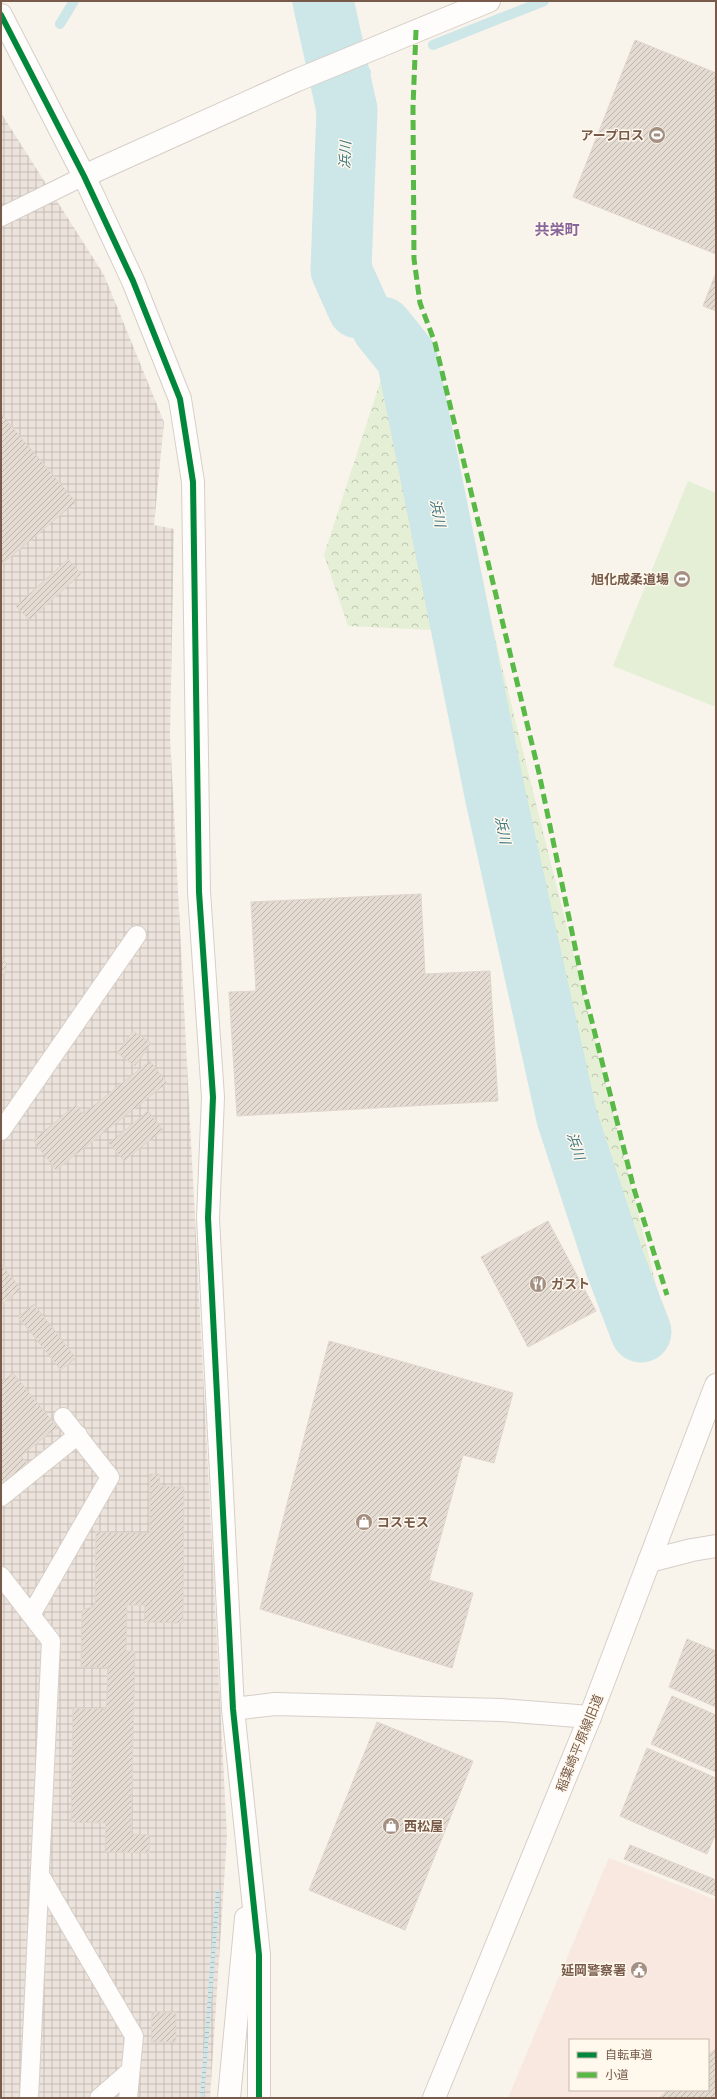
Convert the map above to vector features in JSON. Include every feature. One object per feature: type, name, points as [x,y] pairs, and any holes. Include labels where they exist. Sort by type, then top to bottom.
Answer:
[{"type":"street","points":[[84,176],[295,81],[367,50],[489,1]]},
{"type":"street","points":[[1,15],[84,176],[133,281],[180,399],[194,482],[199,892],[213,1097],[208,1218],[233,1709],[250,1879],[260,1955],[259,2098]]},
{"type":"street","name":"稲葉崎平原線旧道","points":[[434,2098],[590,1717],[716,1385]]},
{"type":"street","points":[[649,1561],[692,1550],[716,1546]]},
{"type":"street","points":[[233,1709],[275,1704],[501,1710],[590,1717]]},
{"type":"street","points":[[229,2098],[250,1879]]},
{"type":"lane","points":[[1,217],[84,176]]},
{"type":"lane","points":[[1,1131],[137,936]]},
{"type":"lane","points":[[31,1615],[110,1477],[78,1434],[63,1417]]},
{"type":"lane","points":[[1,1497],[78,1434]]},
{"type":"lane","points":[[3,1584],[31,1615],[51,1641],[29,2098]]},
{"type":"lane","points":[[40,1875],[134,2036],[128,2098]]},
{"type":"lane","points":[[99,2098],[130,2071]]},
{"type":"shaded area","points":[[1,113],[104,275],[164,422],[154,525],[174,529],[170,736],[227,1836],[210,2098],[1,2098]]},
{"type":"shaded area","name":"延岡警察署","points":[[609,1858],[716,1900],[716,2098],[508,2098]]},
{"type":"green space","points":[[374,97],[372,227],[358,237],[372,293],[358,322],[334,292],[316,104]]},
{"type":"green space","points":[[398,327],[426,345],[501,663],[660,1301],[646,1321],[584,1193],[507,911],[433,630],[348,626],[324,555]]},
{"type":"green space","name":"旭化成柔道場","points":[[688,481],[716,493],[716,707],[613,666]]},
{"type":"water","points":[[302,1],[325,1],[330,30],[310,36]]},
{"type":"water","points":[[216,1890],[220,1891],[204,2098],[200,2098]]},
{"type":"building","name":"アープロス","points":[[635,40],[716,73],[716,254],[573,197]]},
{"type":"building","points":[[716,273],[716,311],[703,306]]},
{"type":"building","points":[[1,414],[76,502],[1,565]]},
{"type":"building","points":[[68,559],[81,574],[29,620],[16,606]]},
{"type":"building","points":[[421,894],[425,974],[490,971],[498,1101],[237,1116],[229,992],[256,991],[251,902]]},
{"type":"building","points":[[1,954],[6,968],[1,979]]},
{"type":"building","points":[[133,1031],[151,1043],[135,1066],[117,1053]]},
{"type":"building","points":[[150,1061],[167,1083],[56,1170],[33,1140],[76,1105],[83,1114]]},
{"type":"building","points":[[148,1111],[163,1130],[124,1161],[109,1143]]},
{"type":"building","name":"ガスト","points":[[548,1221],[596,1311],[528,1347],[481,1257]]},
{"type":"building","points":[[1,1264],[21,1289],[1,1305]]},
{"type":"building","points":[[34,1304],[76,1358],[61,1370],[18,1317]]},
{"type":"building","name":"コスモス","points":[[329,1341],[513,1393],[494,1463],[463,1455],[429,1580],[473,1593],[452,1668],[260,1609]]},
{"type":"building","points":[[13,1373],[57,1427],[21,1456],[29,1466],[1,1489],[1,1383]]},
{"type":"building","points":[[150,1474],[160,1474],[159,1486],[184,1487],[183,1623],[144,1622],[145,1605],[127,1605],[126,1651],[135,1651],[131,1834],[150,1835],[149,1853],[105,1852],[106,1823],[71,1822],[73,1708],[106,1709],[108,1668],[81,1667],[82,1610],[95,1606],[96,1532],[150,1533]]},
{"type":"building","points":[[687,1639],[716,1651],[716,1707],[669,1687]]},
{"type":"building","points":[[672,1696],[716,1715],[716,1772],[651,1744]]},
{"type":"building","name":"西松屋","points":[[377,1722],[473,1761],[405,1930],[309,1890]]},
{"type":"building","points":[[647,1748],[716,1778],[716,1833],[707,1854],[620,1816]]},
{"type":"building","points":[[630,1845],[716,1880],[716,1896],[624,1859]]},
{"type":"building","points":[[152,2012],[176,2012],[176,2042],[151,2042]]},
{"type":"building","points":[[716,2048],[716,2098],[659,2098],[667,2091],[709,2091],[709,2054]]},
{"type":"building","points":[[709,2073],[716,2082],[716,2098],[670,2098],[666,2092],[709,2091]]},
{"type":"waterway","points":[[60,24],[74,1]]},
{"type":"waterway","name":"浜川","points":[[323,1],[347,110],[341,270],[358,308]]},
{"type":"waterway","points":[[433,45],[544,1]]},
{"type":"waterway","points":[[340,82],[366,72]]},
{"type":"waterway","name":"浜川","points":[[382,327],[407,358],[496,799],[567,1118],[615,1264],[641,1332]]},
{"type":"marked path","points":[[416,30],[413,107],[414,259],[420,303],[435,343],[539,773],[584,990],[634,1189],[667,1295]]},
{"type":"cycle path","points":[[1,15],[84,176],[133,281],[180,399],[193,482],[199,892],[213,1097],[208,1218],[233,1709],[259,1955],[259,2098]]},
{"type":"place","name":"アープロス","points":[[657,135]]},
{"type":"place","name":"旭化成柔道場","points":[[682,579]]},
{"type":"place","name":"ガスト","points":[[538,1284]]},
{"type":"place","name":"コスモス","points":[[364,1522]]},
{"type":"place","name":"西松屋","points":[[391,1826]]},
{"type":"place","name":"延岡警察署","points":[[639,1970]]},
{"type":"district","name":"共栄町","points":[[557,230]]}]
